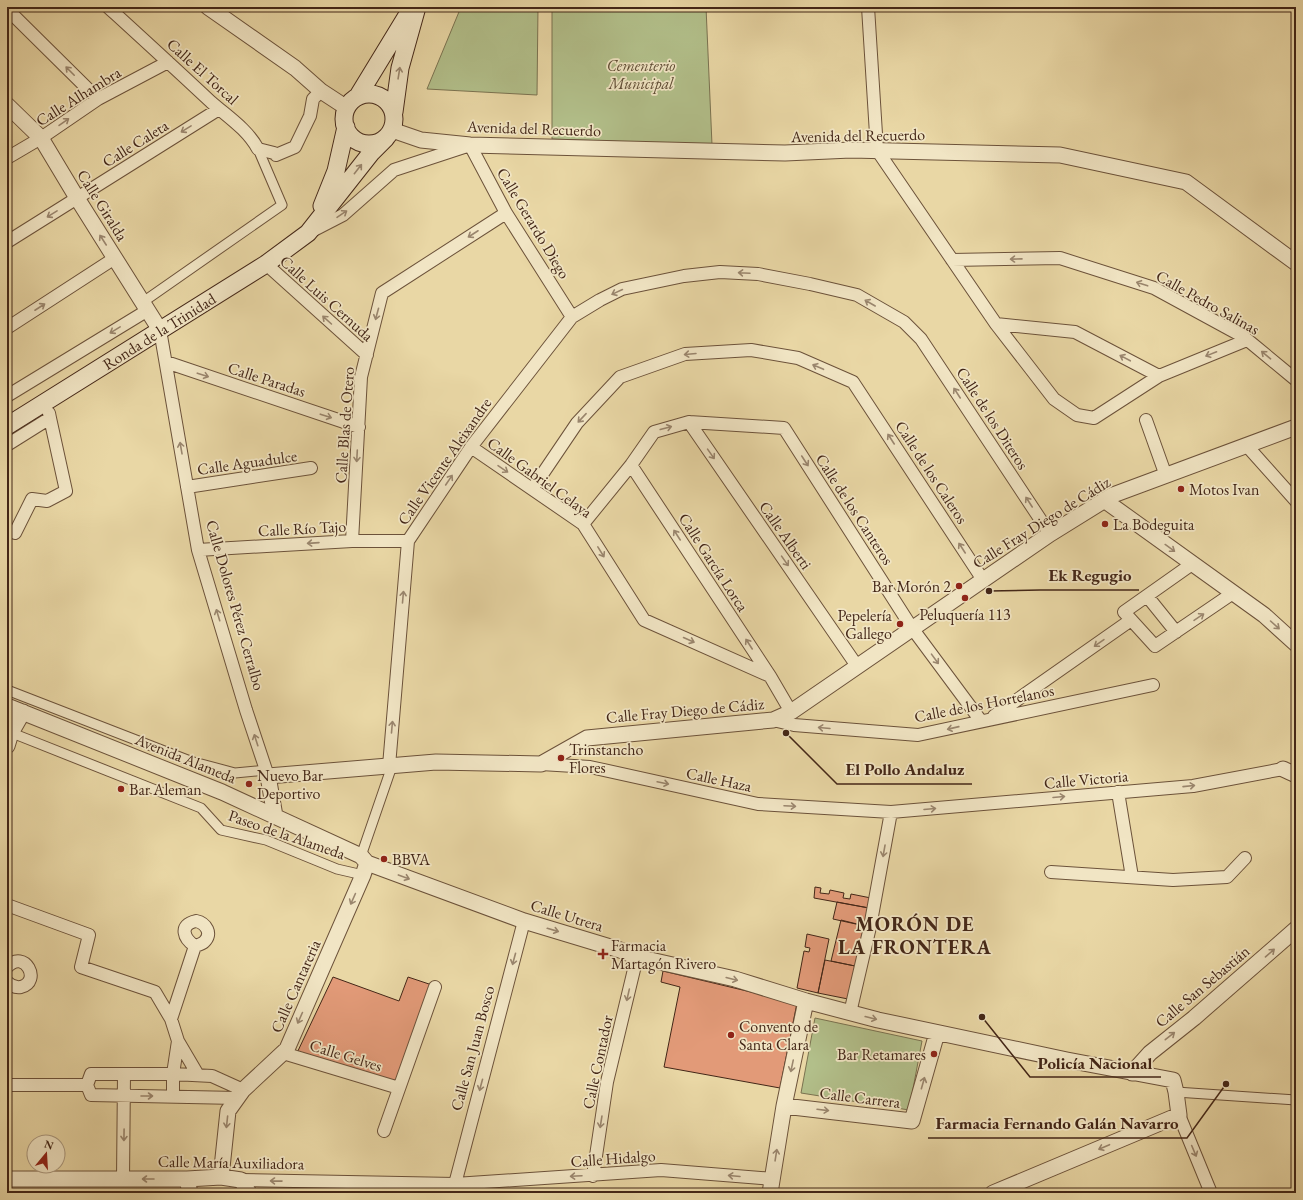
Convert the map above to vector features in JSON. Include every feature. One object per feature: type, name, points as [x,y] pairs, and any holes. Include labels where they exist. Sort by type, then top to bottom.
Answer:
[{"type":"main road","points":[[352,102],[372,94],[380,96],[386,100],[391,105],[395,118],[389,134],[379,142],[371,144],[363,143],[355,140],[349,134],[344,121],[352,102],[412,7]]},
{"type":"main road","points":[[394,112],[400,68],[417,7]]},
{"type":"main road","name":"Ronda de la Trinidad","points":[[308,233],[326,198],[336,171],[346,127]]},
{"type":"main road","name":"Ronda de la Trinidad","points":[[7,426],[266,264],[308,233],[371,153],[389,134]]},
{"type":"street","name":"Calle El Torcal","points":[[108,7],[252,137],[258,149]]},
{"type":"street","points":[[208,7],[295,68],[321,91],[352,102]]},
{"type":"street","points":[[868,7],[877,150],[996,324],[1054,399],[1076,414],[1094,418],[1159,376],[1247,340]]},
{"type":"street","points":[[7,9],[98,99]]},
{"type":"street","name":"Calle Alhambra","points":[[7,158],[41,138],[98,99],[168,62]]},
{"type":"street","points":[[258,149],[274,153],[276,155],[295,147],[310,116],[313,99],[321,91]]},
{"type":"street","name":"Calle Giralda","points":[[7,104],[41,138],[76,198],[160,330]]},
{"type":"street","name":"Calle Caleta","points":[[7,242],[219,108]]},
{"type":"street","name":"Avenida del Recuerdo","points":[[389,134],[421,140],[470,145],[785,154],[877,150],[1060,155],[1186,182],[1296,263]]},
{"type":"street","points":[[308,233],[343,215],[394,170],[470,145]]},
{"type":"street","name":"Calle Gerardo Diego","points":[[470,145],[506,213],[572,317]]},
{"type":"street","points":[[146,306],[282,205],[258,149]]},
{"type":"street","name":"Calle Blas de Otero","points":[[352,541],[361,378],[382,293],[506,213]]},
{"type":"street","points":[[7,328],[115,258]]},
{"type":"street","name":"Calle Pedro Salinas","points":[[952,260],[1060,258],[1154,288],[1247,340],[1296,380]]},
{"type":"street","name":"Calle Luis Cernuda","points":[[266,264],[367,355]]},
{"type":"street","name":"Calle de los Diteros","points":[[572,317],[622,289],[684,276],[720,272],[758,274],[857,295],[904,322],[921,339],[1050,534]]},
{"type":"street","name":"Ronda de la Trinidad","points":[[7,396],[146,306]]},
{"type":"street","name":"Calle Vicente Aleixandre","points":[[391,766],[408,542],[471,447],[572,317]]},
{"type":"street","points":[[996,324],[1075,332],[1159,376]]},
{"type":"street","name":"Calle Dolores Pérez Cerralbo","points":[[160,330],[198,550],[267,773],[275,816]]},
{"type":"street","name":"Calle de los Caleros","points":[[533,488],[577,423],[620,377],[685,354],[751,350],[798,358],[853,382],[984,580]]},
{"type":"street","name":"Calle Paradas","points":[[166,362],[359,426]]},
{"type":"street","points":[[15,533],[32,499],[47,501],[66,490],[50,418],[48,400]]},
{"type":"street","points":[[7,446],[50,418]]},
{"type":"street","points":[[1146,420],[1166,476]]},
{"type":"street","points":[[583,524],[631,465],[654,432],[689,422]]},
{"type":"street","name":"Calle de los Canteros","points":[[689,422],[784,428],[912,628],[986,720]]},
{"type":"street","name":"Calle Alberti","points":[[689,422],[857,666]]},
{"type":"street","name":"Calle Fray Diego de Cádiz","points":[[541,764],[587,738],[773,720],[790,712],[1050,534],[1104,500],[1113,495],[1296,427]]},
{"type":"street","points":[[1247,446],[1296,501]]},
{"type":"street","name":"Calle Gabriel Celaya","points":[[471,447],[533,488],[583,524],[644,620],[770,676]]},
{"type":"street","name":"Calle García Lorca","points":[[631,465],[770,676],[790,712]]},
{"type":"street","name":"Calle Aguadulce","points":[[187,487],[311,468]]},
{"type":"street","points":[[1104,500],[1264,615],[1296,644]]},
{"type":"street","name":"Calle Río Tajo","points":[[198,550],[352,541],[408,542]]},
{"type":"street","points":[[1192,564],[1124,612],[1155,646],[1233,593]]},
{"type":"street","points":[[1147,596],[1176,632]]},
{"type":"street","points":[[986,720],[1131,620]]},
{"type":"street","name":"Calle de los Hortelanos","points":[[773,720],[794,725],[918,735],[1153,686]]},
{"type":"street","points":[[7,690],[190,761],[235,773],[267,773],[436,762],[541,764]]},
{"type":"street","name":"Avenida Alameda","points":[[7,706],[222,792],[275,816],[364,865]]},
{"type":"street","points":[[8,737],[23,712]]},
{"type":"street","name":"Paseo de la Alameda","points":[[8,737],[201,808],[221,830],[266,840],[337,869],[364,865]]},
{"type":"street","name":"Calle Haza","points":[[541,764],[590,767],[758,804],[891,812]]},
{"type":"street","points":[[364,865],[391,766]]},
{"type":"street","name":"Calle Victoria","points":[[891,812],[1193,786],[1292,770]]},
{"type":"street","points":[[1118,792],[1132,877]]},
{"type":"street","points":[[850,1013],[870,927],[891,812]]},
{"type":"street","points":[[1051,872],[1173,880],[1227,877],[1245,858]]},
{"type":"street","name":"Calle Utrera","points":[[364,865],[524,921],[620,950],[637,957],[735,979],[806,1001]]},
{"type":"street","name":"Calle Cantareria","points":[[221,1178],[228,1111],[240,1094],[287,1049],[364,865]]},
{"type":"street","points":[[7,905],[89,935],[81,967],[155,992],[171,1019],[178,1041],[198,1075]]},
{"type":"street","name":"Calle San Juan Bosco","points":[[454,1188],[524,921]]},
{"type":"street","name":"Calle San Sebastián","points":[[1132,1073],[1150,1053],[1194,1018],[1296,929]]},
{"type":"street","points":[[171,1019],[195,946]]},
{"type":"street","name":"Calle Contador","points":[[593,1176],[607,1082],[637,957]]},
{"type":"street","points":[[7,967],[14,962],[22,962],[26,964],[31,972],[31,976],[27,984],[19,988],[8,985]]},
{"type":"street","points":[[384,1131],[435,987]]},
{"type":"street","points":[[772,1186],[784,1106],[806,1001],[850,1013],[937,1033],[1173,1080],[1179,1116],[1211,1193]]},
{"type":"street","name":"Calle Carrera","points":[[784,1106],[912,1121],[937,1033]]},
{"type":"street","points":[[173,1096],[173,1074],[178,1041]]},
{"type":"street","name":"Calle Gelves","points":[[283,1053],[399,1088]]},
{"type":"street","points":[[123,1179],[124,1074]]},
{"type":"street","points":[[7,1086],[89,1080],[124,1074],[173,1074],[212,1076],[240,1094]]},
{"type":"street","points":[[89,1080],[90,1095],[173,1096],[240,1094]]},
{"type":"street","points":[[1176,1092],[1296,1100]]},
{"type":"street","points":[[993,1193],[1179,1116]]},
{"type":"street","name":"Calle Hidalgo","points":[[454,1188],[661,1170],[772,1186]]},
{"type":"street","name":"Calle María Auxiliadora","points":[[7,1179],[123,1179],[188,1186],[221,1178],[245,1187],[454,1188]]},
{"type":"green space","points":[[461,7],[538,7],[537,95],[427,89]]},
{"type":"green space","name":"Cementerio Municipal","points":[[552,7],[706,7],[712,145],[552,139]]},
{"type":"green space","points":[[815,1018],[922,1041],[909,1110],[801,1093]]},
{"type":"building","points":[[815,887],[821,888],[820,893],[829,894],[830,890],[844,893],[843,898],[850,899],[851,894],[871,898],[869,908],[814,898]]},
{"type":"building","points":[[837,902],[869,908],[865,926],[833,919]]},
{"type":"building","points":[[841,920],[865,926],[855,966],[831,961]]},
{"type":"building","points":[[807,934],[829,939],[818,993],[797,988],[804,951],[809,952],[810,948],[805,947]]},
{"type":"building","points":[[825,960],[855,966],[848,999],[818,993]]},
{"type":"building","name":"Convento de Santa Clara","points":[[663,971],[797,1003],[780,1088],[664,1067],[680,987],[661,982]]},
{"type":"building","points":[[333,977],[399,1001],[408,977],[432,985],[398,1084],[296,1055]]},
{"type":"place","name":"Motos Ivan","points":[[1181,489]]},
{"type":"place","name":"La Bodeguita","points":[[1105,524]]},
{"type":"place","name":"Bar Morón 2","points":[[959,586]]},
{"type":"place","name":"Ek Regugio","points":[[989,591]]},
{"type":"place","name":"Peluquería 113","points":[[965,598]]},
{"type":"place","name":"Pepelería Gallego","points":[[900,624]]},
{"type":"place","name":"El Pollo Andaluz","points":[[786,733]]},
{"type":"place","name":"Trinstancho Flores","points":[[561,758]]},
{"type":"place","name":"Nuevo Bar Deportivo","points":[[249,784]]},
{"type":"place","name":"Bar Aleman","points":[[121,789]]},
{"type":"place","name":"BBVA","points":[[384,859]]},
{"type":"place","name":"Farmacia Martagón Rivero","points":[[603,954]]},
{"type":"place","name":"Policía Nacional","points":[[982,1017]]},
{"type":"place","name":"Convento de Santa Clara","points":[[731,1035]]},
{"type":"place","name":"Bar Retamares","points":[[934,1054]]},
{"type":"place","name":"Farmacia Fernando Galán Navarro","points":[[1226,1084]]},
{"type":"district","name":"MORÓN DE LA FRONTERA","points":[[915,936]]}]
